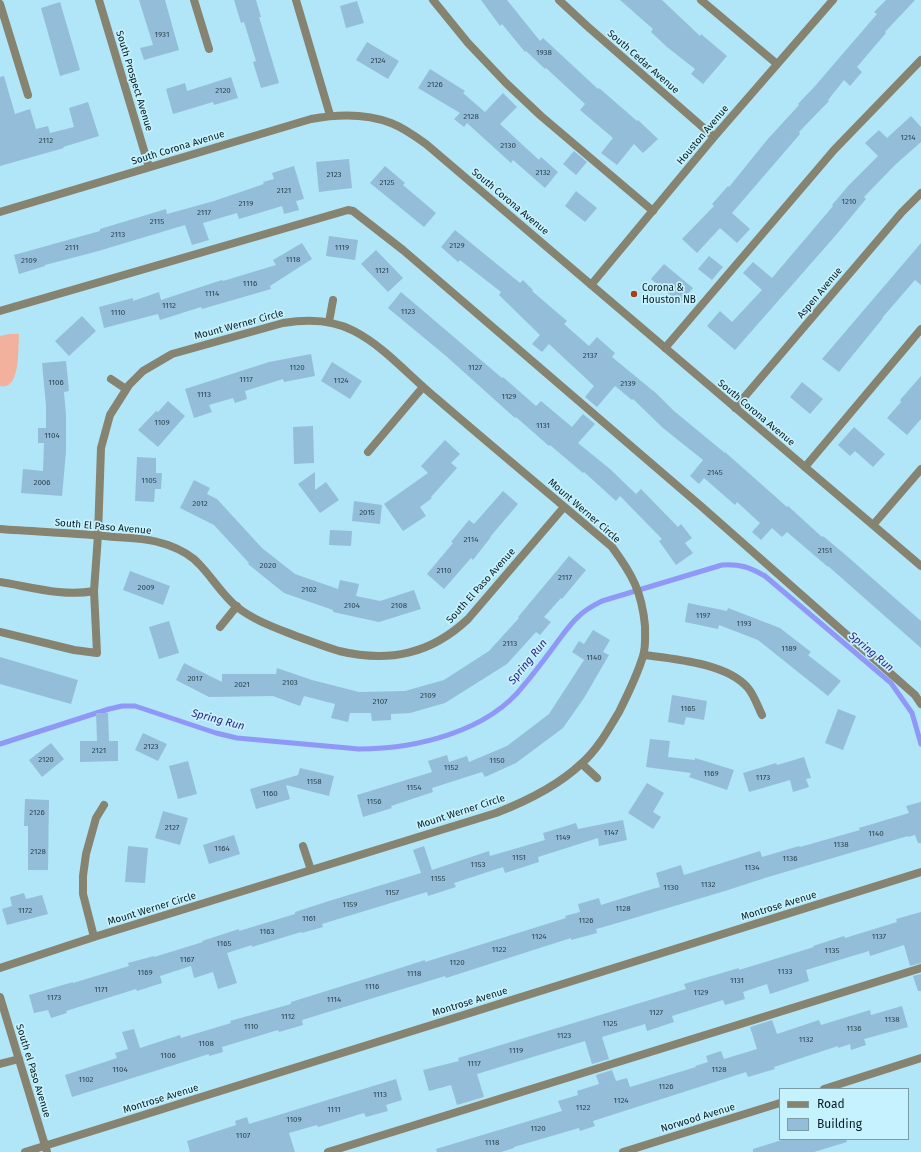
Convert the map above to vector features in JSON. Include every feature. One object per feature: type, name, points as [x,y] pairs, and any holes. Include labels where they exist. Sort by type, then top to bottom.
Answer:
[{"type":"street","name":"South Prospect Avenue","points":[[99,0],[149,167]]},
{"type":"street","points":[[194,0],[208,49]]},
{"type":"street","points":[[296,0],[330,116]]},
{"type":"street","points":[[433,0],[468,43],[506,84],[541,116],[653,211]]},
{"type":"street","name":"South Cedar Avenue","points":[[559,0],[714,138]]},
{"type":"street","points":[[701,0],[777,64]]},
{"type":"street","name":"Houston Avenue","points":[[591,285],[832,0]]},
{"type":"street","points":[[0,4],[28,95]]},
{"type":"street","points":[[665,348],[834,150],[921,60]]},
{"type":"street","name":"South Corona Avenue","points":[[0,212],[311,119],[351,114],[391,123],[426,144],[921,566]]},
{"type":"street","name":"Aspen Avenue","points":[[735,408],[902,212],[921,193]]},
{"type":"street","points":[[0,311],[348,210],[353,211],[403,250],[702,507],[915,696],[921,704]]},
{"type":"street","points":[[329,322],[333,300]]},
{"type":"street","name":"Mount Werner Circle","points":[[0,632],[68,649],[97,654],[94,591],[98,535],[101,448],[110,415],[126,389],[143,371],[172,354],[283,323],[301,320],[317,320],[335,323],[353,330],[367,339],[612,547],[635,581],[641,601],[645,638],[644,655],[629,694],[598,746],[582,764],[541,793],[496,813],[94,937],[0,968]]},
{"type":"street","points":[[805,468],[921,329]]},
{"type":"street","points":[[111,379],[126,389]]},
{"type":"street","points":[[368,452],[423,387]]},
{"type":"street","points":[[873,525],[921,469]]},
{"type":"street","name":"South El Paso Avenue","points":[[0,529],[98,535],[148,540],[167,544],[182,551],[198,563],[237,606],[263,623],[339,651],[365,655],[386,656],[422,649],[439,642],[468,619],[564,507]]},
{"type":"street","points":[[0,582],[68,593],[94,591]]},
{"type":"street","points":[[220,627],[237,606]]},
{"type":"street","points":[[644,655],[702,665],[720,670],[735,677],[748,688],[762,716]]},
{"type":"street","points":[[582,764],[597,778]]},
{"type":"street","points":[[94,937],[84,900],[83,876],[86,854],[96,818],[104,805]]},
{"type":"street","points":[[303,846],[311,870]]},
{"type":"street","name":"Montrose Avenue","points":[[25,1152],[46,1149],[921,872]]},
{"type":"street","points":[[328,1152],[921,968]]},
{"type":"street","name":"South el Paso Avenue","points":[[0,997],[46,1149]]},
{"type":"street","points":[[0,1064],[19,1058]]},
{"type":"street","points":[[827,1088],[921,1058]]},
{"type":"street","name":"Norwood Avenue","points":[[623,1152],[779,1103]]},
{"type":"shaded area","points":[[19,334],[17,367],[12,382],[7,386],[0,386],[0,336]]},
{"type":"building","points":[[139,0],[165,0],[179,50],[144,60],[140,48],[153,45]]},
{"type":"building","points":[[234,0],[256,0],[261,17],[259,17],[279,83],[261,88],[253,62],[256,61],[244,22],[241,23]]},
{"type":"building","points":[[481,0],[507,0],[540,41],[543,38],[598,89],[599,88],[637,121],[638,120],[658,139],[643,153],[634,144],[617,165],[601,153],[613,138],[580,110],[585,104],[546,68],[545,69],[526,51],[525,52],[502,24],[500,26]]},
{"type":"building","points":[[620,0],[662,0],[700,36],[701,34],[727,56],[703,84],[691,74],[695,69],[667,47],[651,32],[653,29]]},
{"type":"building","points":[[886,0],[915,0],[885,32],[886,33],[857,67],[862,72],[850,86],[844,80],[828,100],[829,101],[799,132],[800,134],[732,213],[750,229],[737,243],[720,228],[697,253],[682,239],[714,206],[712,204],[728,186],[729,187],[767,140],[877,14],[874,12]]},
{"type":"building","points":[[357,1],[364,23],[346,28],[340,6]]},
{"type":"building","points":[[60,2],[80,70],[60,76],[41,8]]},
{"type":"building","points":[[367,42],[399,61],[388,79],[356,60]]},
{"type":"building","points":[[430,69],[465,91],[463,93],[485,112],[503,93],[517,107],[500,124],[539,160],[541,157],[558,172],[545,188],[513,160],[511,163],[467,123],[464,127],[454,119],[460,113],[418,88]]},
{"type":"building","points":[[4,76],[15,114],[30,109],[36,129],[48,126],[50,133],[74,127],[69,108],[88,102],[99,136],[63,147],[64,148],[0,166],[0,77]]},
{"type":"building","points":[[231,77],[238,98],[214,105],[213,102],[173,114],[166,89],[185,83],[187,91]]},
{"type":"building","points":[[911,116],[921,127],[921,142],[895,165],[864,197],[866,199],[836,235],[735,350],[707,326],[720,311],[732,322],[762,290],[743,273],[753,262],[772,278],[849,185],[878,156],[865,143],[879,130],[887,138]]},
{"type":"building","points":[[574,151],[587,162],[576,175],[563,164]]},
{"type":"building","points":[[349,159],[352,188],[319,192],[316,162]]},
{"type":"building","points":[[294,166],[304,199],[296,201],[299,210],[284,214],[282,206],[239,219],[237,213],[203,223],[209,240],[192,245],[185,225],[95,252],[45,265],[19,274],[14,255],[100,231],[100,229],[166,209],[167,214],[214,201],[264,184],[263,182],[274,179],[272,173]]},
{"type":"building","points":[[385,166],[405,183],[403,185],[436,213],[424,227],[370,183]]},
{"type":"building","points":[[576,191],[597,208],[585,222],[565,206]]},
{"type":"building","points":[[455,230],[520,283],[523,280],[533,290],[532,291],[567,321],[564,324],[589,346],[597,337],[615,353],[612,357],[657,394],[674,411],[725,452],[787,507],[788,506],[822,537],[823,536],[848,557],[921,621],[921,648],[787,532],[782,537],[772,528],[761,540],[752,532],[760,523],[737,502],[735,505],[704,478],[699,484],[690,476],[703,460],[663,428],[633,399],[632,400],[615,386],[597,407],[585,397],[594,386],[549,344],[542,352],[532,344],[540,335],[499,295],[501,292],[460,260],[458,262],[441,247]]},
{"type":"building","points":[[329,236],[358,240],[355,260],[326,256]]},
{"type":"building","points":[[302,243],[312,259],[270,286],[271,289],[202,309],[201,307],[160,320],[158,314],[104,328],[99,307],[133,298],[133,301],[159,292],[161,300],[222,280],[223,281],[276,265],[273,260]]},
{"type":"building","points":[[921,243],[921,285],[915,280],[882,318],[839,372],[822,359]]},
{"type":"building","points":[[376,250],[403,278],[388,292],[361,264]]},
{"type":"building","points":[[709,256],[723,267],[712,280],[698,269]]},
{"type":"building","points":[[664,264],[693,288],[680,303],[651,279]]},
{"type":"building","points":[[401,292],[536,406],[541,401],[572,427],[583,414],[595,424],[578,443],[610,469],[636,494],[641,489],[678,527],[681,524],[692,538],[685,543],[693,553],[676,565],[659,541],[662,539],[620,496],[616,501],[584,472],[583,473],[550,445],[549,446],[516,417],[515,418],[446,356],[388,308]]},
{"type":"building","points":[[82,316],[96,331],[69,356],[55,341]]},
{"type":"building","points":[[311,354],[315,376],[284,382],[283,379],[245,391],[247,399],[235,403],[233,398],[209,405],[212,412],[194,418],[185,389],[269,362]]},
{"type":"building","points":[[66,361],[69,391],[64,392],[66,415],[66,452],[62,496],[21,493],[23,469],[43,471],[44,443],[38,443],[38,428],[46,428],[46,406],[42,363]]},
{"type":"building","points":[[332,362],[362,381],[350,399],[321,381]]},
{"type":"building","points":[[921,376],[921,419],[907,435],[887,418],[901,402],[900,400]]},
{"type":"building","points":[[802,382],[823,399],[810,414],[790,397]]},
{"type":"building","points":[[168,401],[185,416],[158,447],[138,430]]},
{"type":"building","points":[[313,426],[314,463],[294,464],[293,427]]},
{"type":"building","points":[[854,427],[885,454],[873,467],[855,451],[850,456],[838,445]]},
{"type":"building","points":[[445,440],[460,454],[451,463],[457,468],[431,497],[432,498],[420,507],[426,516],[403,531],[384,504],[428,473],[421,466]]},
{"type":"building","points":[[137,457],[156,458],[156,473],[162,473],[161,489],[155,489],[154,502],[135,501]]},
{"type":"building","points":[[315,472],[315,490],[326,482],[339,500],[320,513],[298,484]]},
{"type":"building","points":[[194,480],[210,488],[207,494],[217,499],[262,548],[295,574],[338,589],[340,580],[359,584],[356,596],[380,601],[414,590],[421,609],[379,622],[333,612],[333,610],[284,593],[248,564],[249,563],[214,525],[180,508]]},
{"type":"building","points":[[503,491],[518,504],[473,560],[471,558],[444,589],[427,574],[453,543],[451,542],[469,520],[474,524]]},
{"type":"building","points":[[354,501],[382,505],[380,524],[352,521]]},
{"type":"building","points":[[330,530],[352,531],[351,546],[329,545]]},
{"type":"building","points":[[569,556],[586,570],[562,599],[561,598],[544,617],[551,622],[540,635],[536,632],[507,664],[445,703],[410,713],[391,714],[391,720],[372,721],[371,713],[350,713],[348,722],[331,718],[335,704],[304,696],[300,706],[273,696],[209,697],[176,680],[184,663],[222,682],[222,674],[276,674],[277,668],[312,680],[359,692],[405,691],[444,680],[489,651],[519,618],[518,617]]},
{"type":"building","points":[[130,571],[170,586],[163,605],[123,590]]},
{"type":"building","points":[[688,603],[727,611],[728,608],[780,628],[811,652],[808,655],[841,681],[828,696],[758,640],[719,625],[718,629],[685,622]]},
{"type":"building","points":[[169,621],[179,653],[159,659],[149,627]]},
{"type":"building","points":[[593,630],[610,640],[603,652],[609,655],[584,698],[563,728],[516,763],[485,777],[482,772],[432,788],[433,792],[391,806],[392,808],[363,817],[357,795],[432,772],[428,761],[447,755],[449,762],[467,756],[469,762],[507,746],[549,714],[584,660],[572,652],[579,641],[584,644]]},
{"type":"building","points":[[0,657],[78,680],[71,704],[0,684]]},
{"type":"building","points":[[672,695],[707,701],[704,720],[686,717],[684,725],[668,722]]},
{"type":"building","points":[[838,709],[856,716],[843,750],[825,743]]},
{"type":"building","points":[[96,713],[108,713],[109,741],[118,741],[118,761],[80,762],[80,741],[97,741]]},
{"type":"building","points":[[143,733],[167,744],[158,761],[135,750]]},
{"type":"building","points":[[650,739],[670,741],[668,757],[695,760],[695,758],[734,770],[727,790],[689,777],[691,773],[646,767]]},
{"type":"building","points":[[51,743],[64,759],[42,777],[29,760]]},
{"type":"building","points":[[804,757],[811,778],[806,779],[809,787],[793,792],[790,780],[749,792],[743,773],[776,763],[777,765]]},
{"type":"building","points":[[188,761],[197,794],[178,799],[169,766]]},
{"type":"building","points":[[300,768],[334,776],[329,796],[286,785],[290,799],[256,809],[250,789],[298,775]]},
{"type":"building","points":[[647,783],[664,793],[653,812],[661,817],[653,829],[628,813]]},
{"type":"building","points":[[25,799],[49,800],[48,870],[28,870],[28,826],[24,826]]},
{"type":"building","points":[[921,802],[921,843],[918,843],[915,835],[908,836],[768,877],[596,929],[597,933],[571,940],[571,938],[446,978],[445,976],[302,1020],[303,1025],[279,1032],[278,1030],[222,1047],[223,1052],[209,1056],[209,1054],[72,1097],[65,1075],[117,1058],[115,1053],[128,1049],[122,1032],[134,1029],[140,1048],[180,1035],[181,1038],[231,1023],[230,1021],[291,1004],[291,1002],[425,960],[425,962],[566,918],[565,916],[580,912],[578,904],[599,898],[601,905],[660,887],[656,873],[681,865],[684,875],[760,851],[762,857],[860,830],[859,828],[909,813],[906,806]]},
{"type":"building","points":[[163,811],[188,818],[180,845],[155,838]]},
{"type":"building","points":[[623,820],[627,840],[599,846],[598,838],[538,857],[539,862],[505,873],[503,867],[454,883],[456,887],[428,896],[427,892],[322,924],[323,927],[227,953],[237,983],[218,989],[213,972],[194,978],[191,966],[160,976],[162,983],[137,991],[136,989],[66,1011],[67,1013],[51,1018],[48,1010],[34,1013],[29,995],[129,966],[128,963],[154,957],[239,929],[239,931],[295,914],[295,912],[421,873],[413,850],[424,846],[432,870],[489,851],[490,856],[545,840],[543,833],[576,823],[578,829]]},
{"type":"building","points":[[234,835],[240,854],[209,864],[203,845]]},
{"type":"building","points":[[128,846],[148,848],[145,883],[125,882]]},
{"type":"building","points":[[24,893],[26,899],[42,895],[48,914],[7,925],[2,909],[12,906],[10,897]]},
{"type":"building","points":[[921,912],[921,963],[910,966],[904,945],[870,956],[869,951],[806,970],[809,981],[770,994],[767,984],[743,992],[745,999],[725,1005],[723,1000],[672,1016],[674,1022],[647,1031],[645,1024],[602,1037],[609,1059],[592,1064],[585,1041],[477,1074],[484,1097],[457,1105],[451,1085],[429,1091],[423,1070],[459,1061],[458,1058],[686,989],[684,984],[739,968],[739,970],[814,947],[813,946],[844,936],[845,938],[897,922],[896,919]]},
{"type":"building","points":[[921,974],[921,991],[918,991],[913,976]]},
{"type":"building","points":[[902,1006],[908,1027],[864,1039],[866,1045],[851,1050],[850,1044],[838,1048],[838,1046],[774,1067],[775,1069],[748,1077],[746,1072],[593,1121],[595,1126],[580,1131],[579,1128],[501,1152],[437,1152],[436,1149],[562,1111],[558,1101],[578,1095],[577,1091],[599,1084],[596,1075],[612,1070],[616,1081],[627,1078],[630,1087],[696,1067],[695,1066],[708,1062],[706,1056],[721,1051],[724,1059],[757,1049],[750,1027],[772,1020],[777,1034],[819,1020],[821,1025],[870,1010],[871,1015]]},
{"type":"building","points":[[396,1079],[402,1100],[386,1105],[388,1111],[366,1117],[364,1113],[318,1127],[317,1125],[289,1133],[295,1152],[190,1152],[187,1141],[236,1125],[235,1121],[247,1117],[249,1124]]},
{"type":"building","points":[[782,1140],[846,1140],[847,1142],[814,1152],[753,1152],[753,1149]]},
{"type":"waterway","name":"Spring Run","points":[[0,744],[122,706],[135,706],[216,733],[237,738],[359,749],[403,746],[426,741],[449,735],[471,726],[491,715],[509,701],[533,674],[565,631],[584,611],[602,601],[722,565],[745,567],[765,576],[891,683],[912,713],[921,744]]},
{"type":"place","name":"Corona & Houston NB","points":[[634,294]]}]
